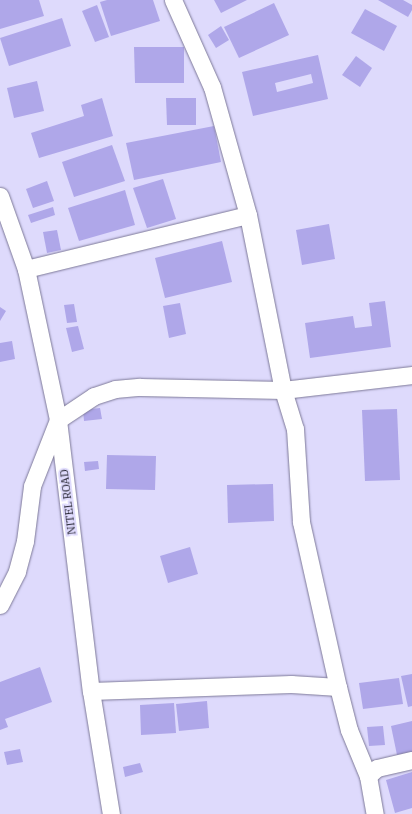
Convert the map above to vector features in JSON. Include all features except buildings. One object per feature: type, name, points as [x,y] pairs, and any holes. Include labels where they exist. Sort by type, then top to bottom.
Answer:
[{"type":"street","points":[[173,0],[212,87],[248,215],[283,390],[295,429],[301,522],[338,687],[349,730],[368,776],[375,814]]},
{"type":"street","name":"NITEL ROAD","points":[[0,196],[26,269],[58,420],[91,691],[111,814]]},
{"type":"street","points":[[26,269],[248,215]]},
{"type":"street","points":[[0,605],[17,571],[25,542],[32,486],[58,420],[94,396],[115,390],[140,387],[283,390],[412,375]]},
{"type":"street","points":[[91,691],[291,684],[338,687]]},
{"type":"street","points":[[368,776],[377,768],[412,760]]}]
